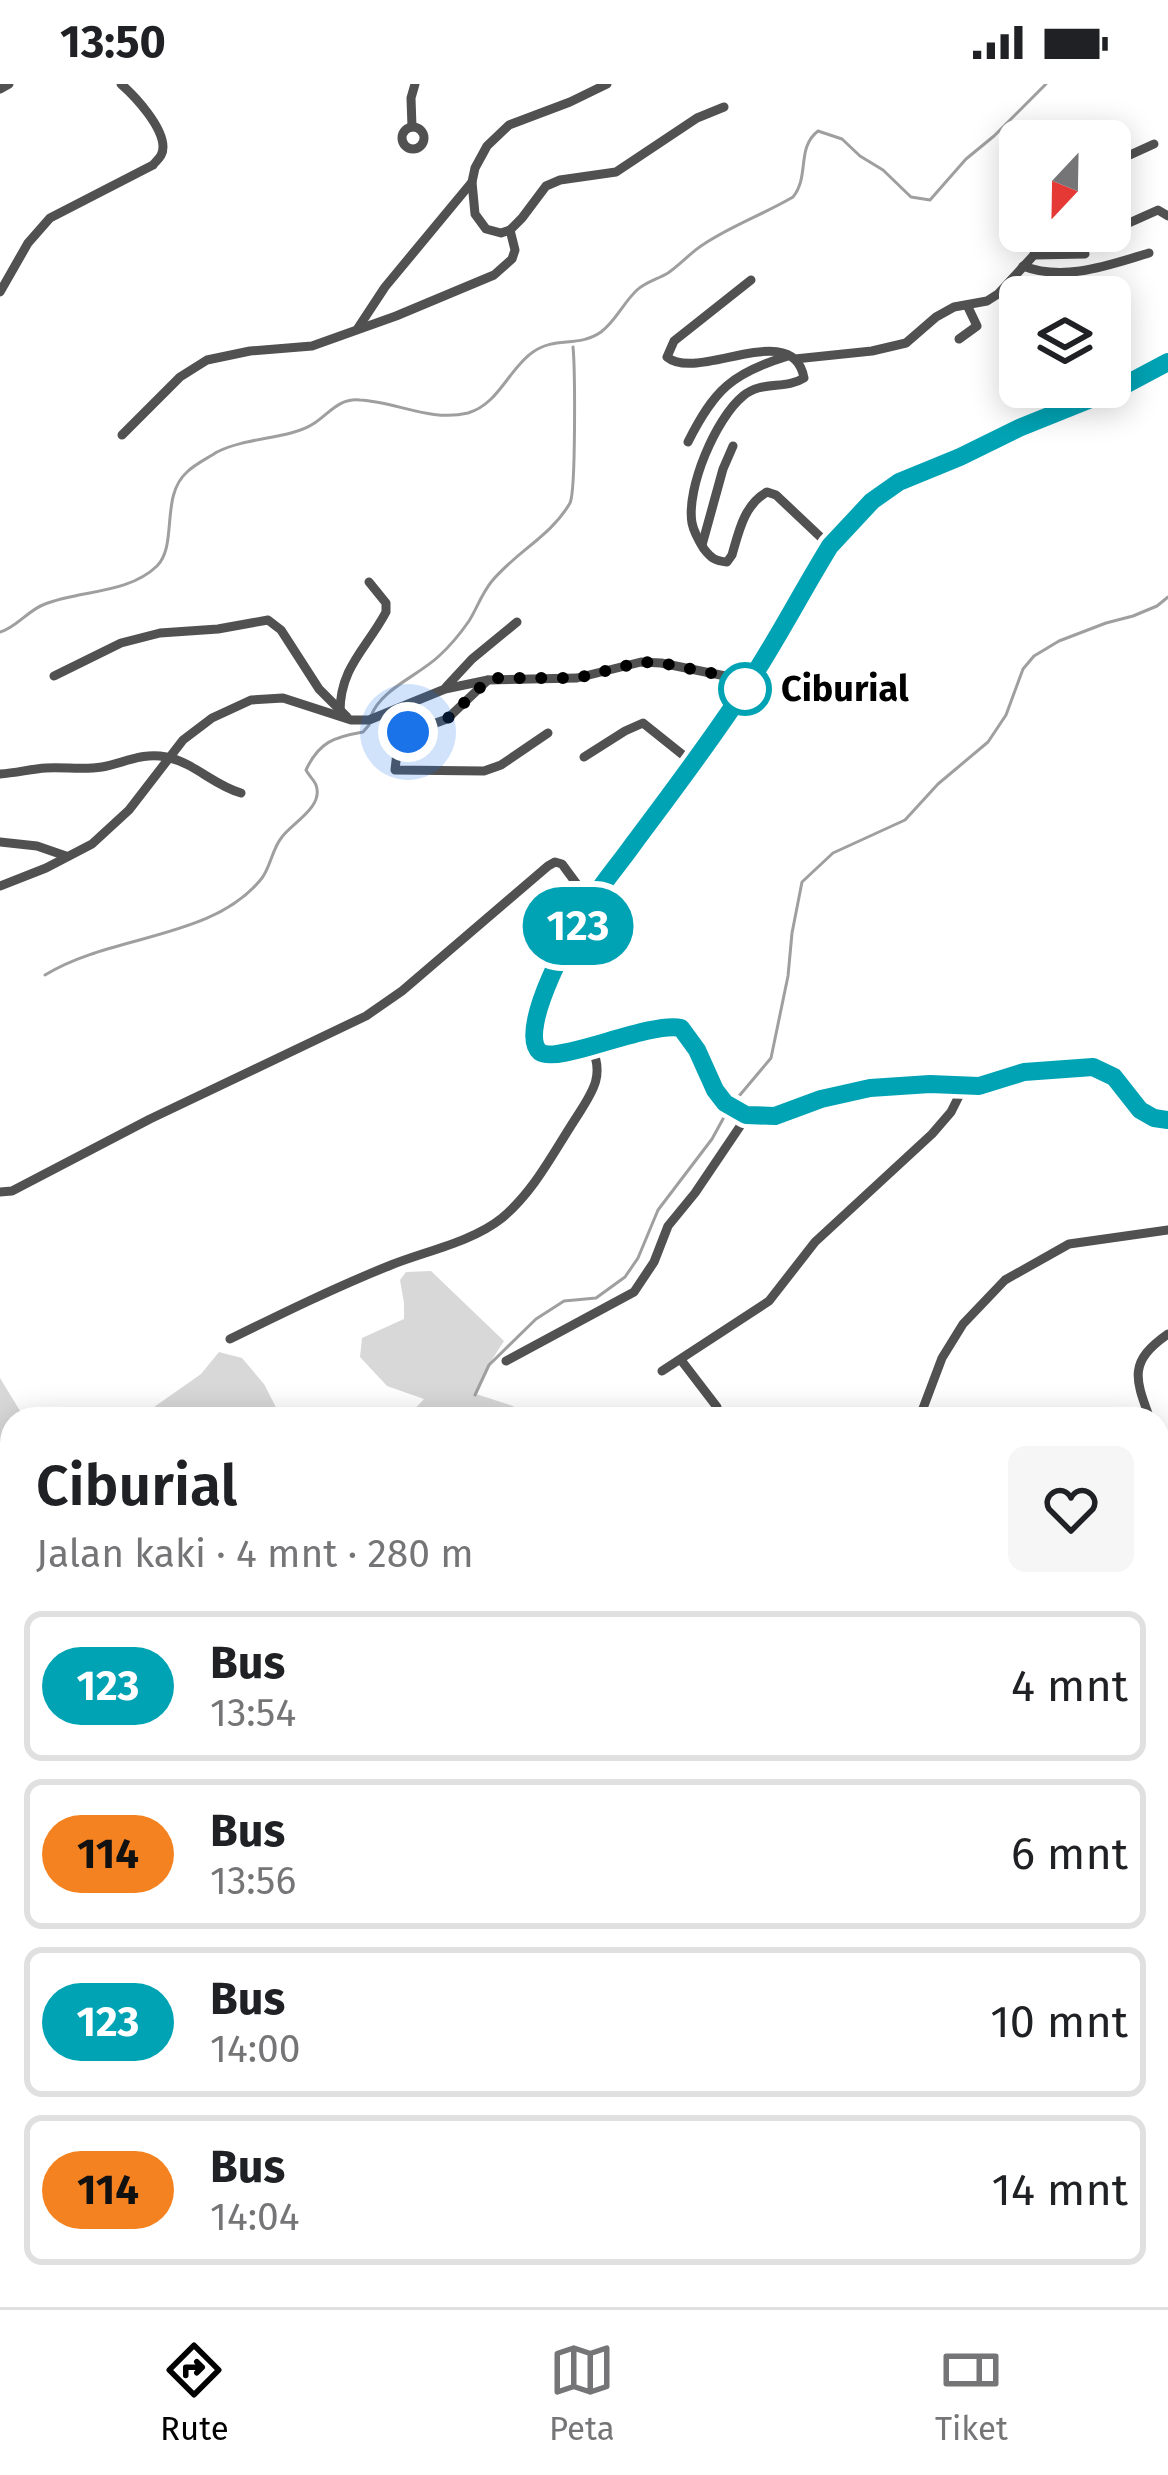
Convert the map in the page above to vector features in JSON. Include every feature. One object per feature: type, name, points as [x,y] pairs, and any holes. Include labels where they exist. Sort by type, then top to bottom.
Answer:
[{"type":"street","points":[[0,89],[9,84]]},
{"type":"street","points":[[0,292],[28,242],[50,218],[153,165],[160,157],[163,143],[150,117],[122,84]]},
{"type":"street","points":[[412,127],[415,84]]},
{"type":"street","points":[[607,84],[498,133],[479,157],[472,182],[478,222],[494,232],[510,230],[545,186],[616,172],[659,141],[724,106]]},
{"type":"street","points":[[1131,154],[1154,144]]},
{"type":"street","points":[[358,328],[385,287],[472,182]]},
{"type":"street","points":[[1131,222],[1158,210],[1168,216]]},
{"type":"street","points":[[122,435],[180,377],[207,360],[250,351],[300,349],[494,275],[512,259],[515,250],[510,230]]},
{"type":"street","points":[[688,442],[705,410],[744,372],[791,357],[872,352],[906,343],[936,317],[998,294],[1037,252]]},
{"type":"street","points":[[1022,266],[1045,274],[1085,271],[1149,253]]},
{"type":"street","points":[[1034,254],[1085,254]]},
{"type":"street","points":[[751,280],[674,340],[667,357],[688,365],[752,352],[779,352],[803,370],[802,381],[762,385],[729,410],[715,432],[692,503],[692,525],[714,560],[727,562],[750,506],[767,492],[830,546]]},
{"type":"street","points":[[959,339],[978,325],[968,305]]},
{"type":"street","points":[[1168,362],[1121,387],[899,482],[872,501],[830,546],[750,681],[590,902],[545,989],[534,1040],[539,1051],[548,1055],[658,1027],[681,1028],[715,1090],[725,1103],[746,1115],[775,1116],[870,1088],[979,1086],[1043,1069],[1093,1067],[1114,1077],[1140,1110],[1168,1120]]},
{"type":"street","points":[[702,545],[734,446]]},
{"type":"street","points":[[340,712],[344,679],[386,612],[386,603],[369,582]]},
{"type":"street","points":[[54,676],[122,643],[160,633],[268,620],[281,630],[319,689],[351,720]]},
{"type":"street","points":[[445,689],[472,658],[517,622]]},
{"type":"street","points":[[0,886],[92,844],[146,789],[183,740],[235,705],[251,700],[294,700],[351,720],[382,716],[445,689],[488,680],[577,678],[641,662],[750,681]]},
{"type":"street","points":[[488,680],[447,719],[405,734],[395,770],[484,771],[548,733]]},
{"type":"street","points":[[584,757],[644,723],[693,763]]},
{"type":"street","points":[[0,774],[106,766],[143,756],[169,758],[207,775],[216,785],[241,793]]},
{"type":"street","points":[[0,842],[27,844],[66,856]]},
{"type":"street","points":[[0,1192],[12,1191],[366,1016],[556,862],[590,902]]},
{"type":"street","points":[[230,1339],[298,1305],[500,1220],[550,1164],[588,1099],[599,1070],[591,1046]]},
{"type":"street","points":[[662,1371],[769,1301],[815,1242],[932,1134],[951,1112],[965,1084]]},
{"type":"street","points":[[506,1361],[634,1292],[654,1262],[668,1226],[746,1115]]},
{"type":"street","points":[[924,1407],[943,1358],[972,1312],[1005,1280],[1069,1244],[1168,1230]]},
{"type":"street","points":[[1146,1407],[1137,1368],[1147,1350],[1168,1334]]},
{"type":"street","points":[[681,1360],[717,1407]]},
{"type":"shaded area","points":[[431,1271],[504,1341],[476,1394],[514,1407],[416,1407],[424,1399],[387,1386],[360,1357],[362,1338],[404,1319],[400,1280],[406,1272]]},
{"type":"shaded area","points":[[219,1352],[242,1358],[276,1407],[154,1407],[201,1374]]},
{"type":"shaded area","points":[[0,1378],[18,1407],[0,1407]]},
{"type":"waterway","points":[[0,632],[45,604],[118,587],[157,566],[167,546],[179,482],[217,452],[303,429],[352,400],[440,415],[479,408],[533,352],[601,332],[641,287],[714,238],[793,197],[807,146],[818,131],[842,139],[911,197],[930,200],[1046,84]]},
{"type":"waterway","points":[[371,716],[391,690],[447,648],[492,581],[570,503],[573,347]]},
{"type":"waterway","points":[[475,1395],[489,1365],[536,1319],[564,1301],[596,1298],[625,1277],[658,1210],[712,1139],[729,1108],[771,1058],[802,882],[833,853],[905,820],[938,784],[988,742],[1034,656],[1059,641],[1157,606],[1168,597]]},
{"type":"waterway","points":[[45,975],[100,951],[189,925],[241,898],[262,878],[282,837],[315,800],[316,785],[306,770],[316,753],[328,742],[363,732],[369,725]]},
{"type":"bus line","name":"123","points":[[1168,362],[1121,387],[899,482],[842,532],[747,685],[590,902],[545,989],[534,1040],[539,1051],[548,1055],[658,1027],[681,1028],[715,1090],[725,1103],[746,1115],[775,1116],[870,1088],[979,1086],[1024,1072],[1093,1067],[1114,1077],[1140,1110],[1168,1120]]},
{"type":"place","name":"Ciburial","points":[[745,689]]},
{"type":"route","points":[[408,732],[447,719],[488,680],[497,678],[559,680],[641,662],[750,681],[745,689]]}]
